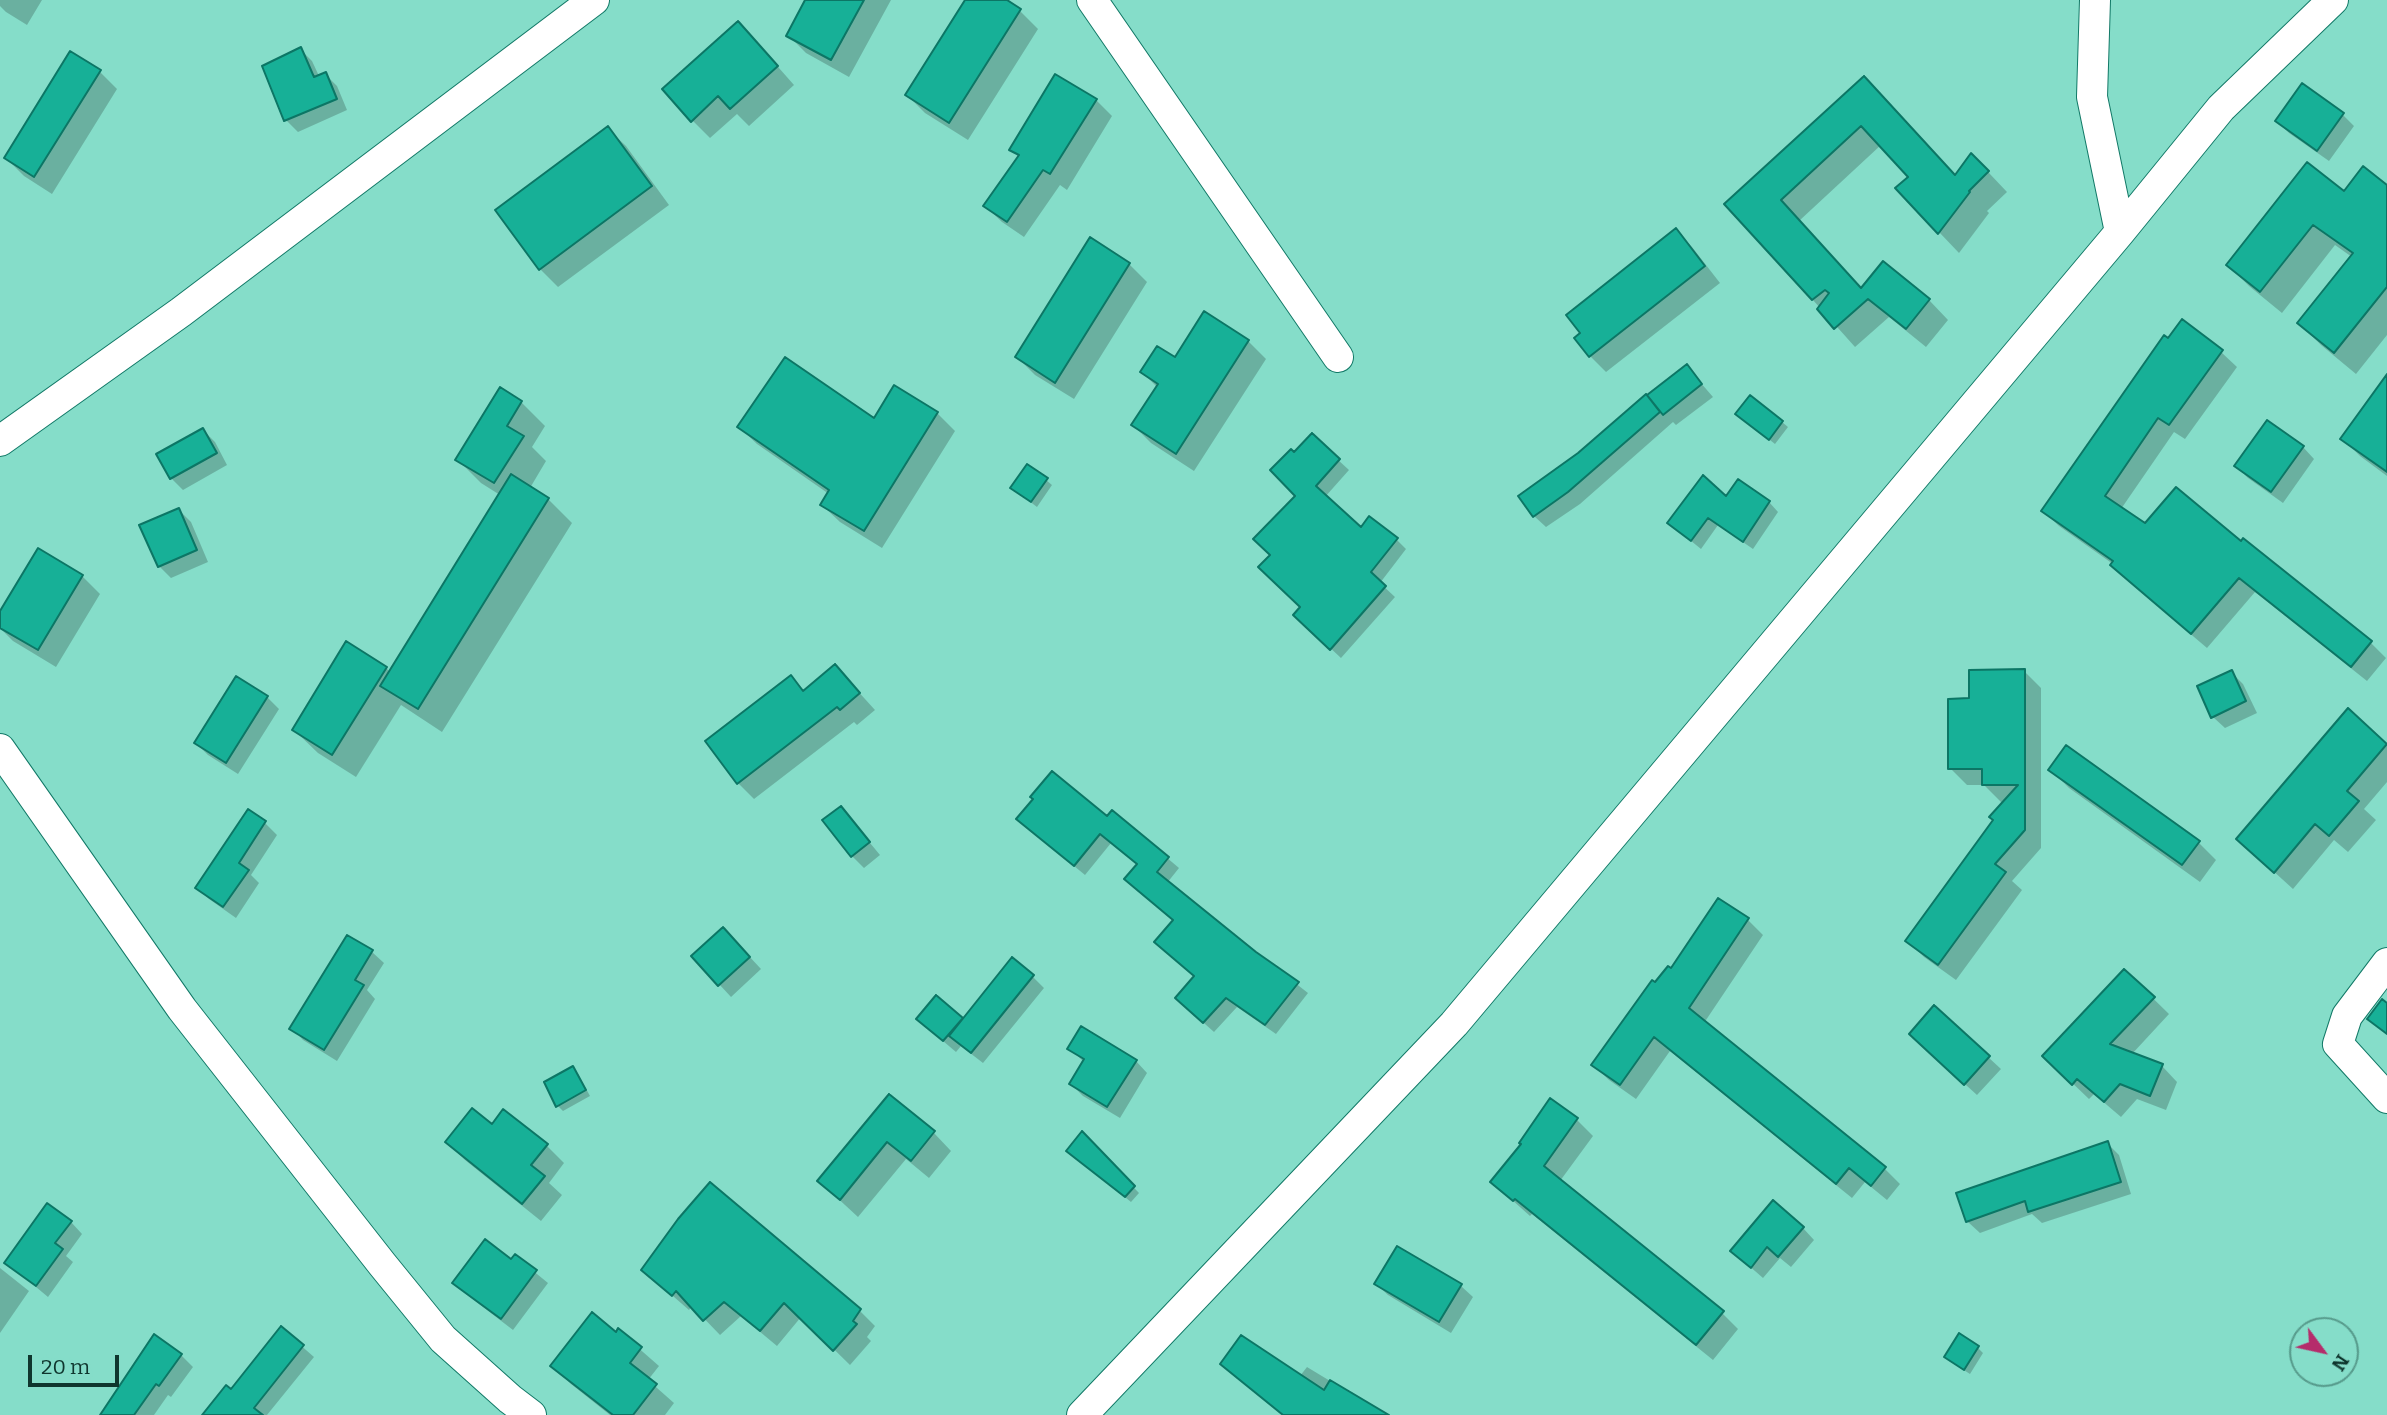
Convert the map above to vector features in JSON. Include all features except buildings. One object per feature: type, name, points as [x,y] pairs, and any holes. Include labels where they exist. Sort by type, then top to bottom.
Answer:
[{"type":"street","points":[[0,441],[181,312],[594,0]]},
{"type":"street","points":[[1092,0],[1338,357]]},
{"type":"street","points":[[2095,0],[2092,97],[2120,232]]},
{"type":"street","points":[[1082,1415],[1454,1024],[2120,232],[2221,108],[2333,0]]},
{"type":"street","points":[[0,749],[182,1009],[382,1264],[443,1339],[531,1415]]},
{"type":"street","points":[[2387,963],[2347,1016],[2338,1044],[2387,1098]]}]
